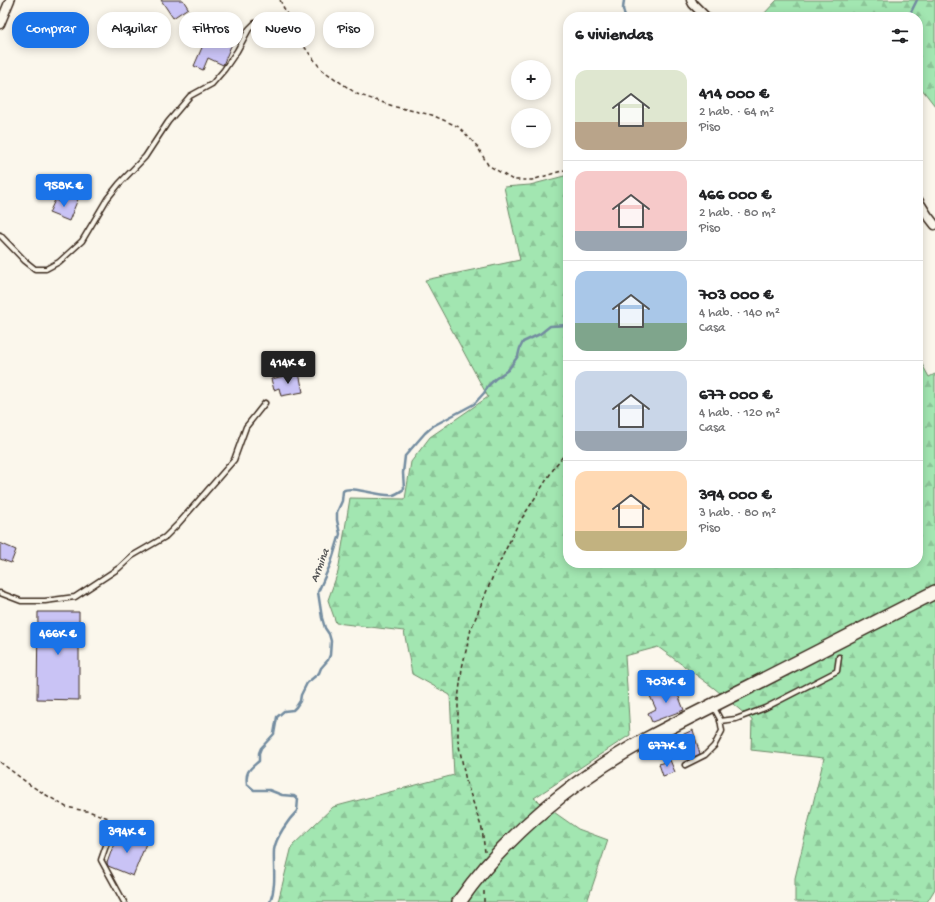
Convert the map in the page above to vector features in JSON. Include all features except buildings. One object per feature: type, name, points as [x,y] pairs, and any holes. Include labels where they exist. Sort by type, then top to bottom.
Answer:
[{"type":"main road","points":[[459,902],[485,869],[532,821],[565,793],[600,768],[646,740],[712,705],[935,592]]},
{"type":"street","points":[[0,24],[10,0]]},
{"type":"street","points":[[691,0],[701,12]]},
{"type":"street","points":[[923,208],[935,225]]},
{"type":"lane","points":[[0,235],[25,261],[35,269],[46,269],[59,262],[82,241],[107,199],[145,157],[177,111],[190,96],[212,84],[224,70],[251,27]]},
{"type":"lane","points":[[0,593],[21,601],[45,601],[75,597],[119,568],[132,556],[165,537],[234,460],[246,427],[265,403]]},
{"type":"lane","points":[[720,721],[736,719],[765,708],[826,677],[837,671],[839,657]]},
{"type":"lane","points":[[685,765],[705,755],[714,746],[722,731],[720,721],[712,705]]},
{"type":"lane","points":[[109,837],[101,860],[124,902]]},
{"type":"path","points":[[280,0],[286,12]]},
{"type":"path","points":[[306,48],[321,69],[358,94],[396,107],[432,115],[459,127],[477,146],[488,165],[513,180],[532,180],[563,171]]},
{"type":"path","points":[[485,869],[486,859],[482,829],[466,781],[458,741],[458,700],[462,668],[471,629],[513,533],[563,456]]},
{"type":"path","points":[[0,762],[30,785],[66,807],[91,812],[108,818],[109,837]]},
{"type":"green space","points":[[777,0],[935,0],[935,106],[923,90],[923,12],[766,12]]},
{"type":"green space","points":[[563,176],[563,568],[923,568],[923,366],[929,377],[935,374],[935,889],[927,902],[795,902],[795,878],[824,758],[751,750],[752,720],[714,688],[658,647],[625,656],[630,735],[534,798],[578,829],[608,840],[587,902],[278,902],[292,846],[333,807],[454,775],[450,695],[412,674],[404,631],[336,623],[328,600],[338,572],[350,498],[405,499],[411,462],[430,437],[488,397],[425,280],[520,260],[504,187],[530,185]]},
{"type":"waterway","points":[[624,0],[624,12]]},
{"type":"waterway","name":"Armina","points":[[911,12],[917,0]]},
{"type":"waterway","name":"Armina","points":[[270,902],[274,883],[275,845],[283,829],[297,811],[298,799],[294,796],[282,795],[269,790],[254,790],[247,784],[247,776],[249,771],[259,761],[259,753],[261,748],[274,734],[277,717],[284,711],[293,710],[296,707],[307,683],[319,673],[330,655],[331,641],[322,618],[318,592],[331,563],[340,534],[337,512],[342,501],[343,491],[352,489],[393,495],[404,489],[403,473],[405,456],[425,433],[433,426],[474,404],[488,386],[508,370],[518,356],[523,342],[540,334],[550,326],[563,325]]}]
